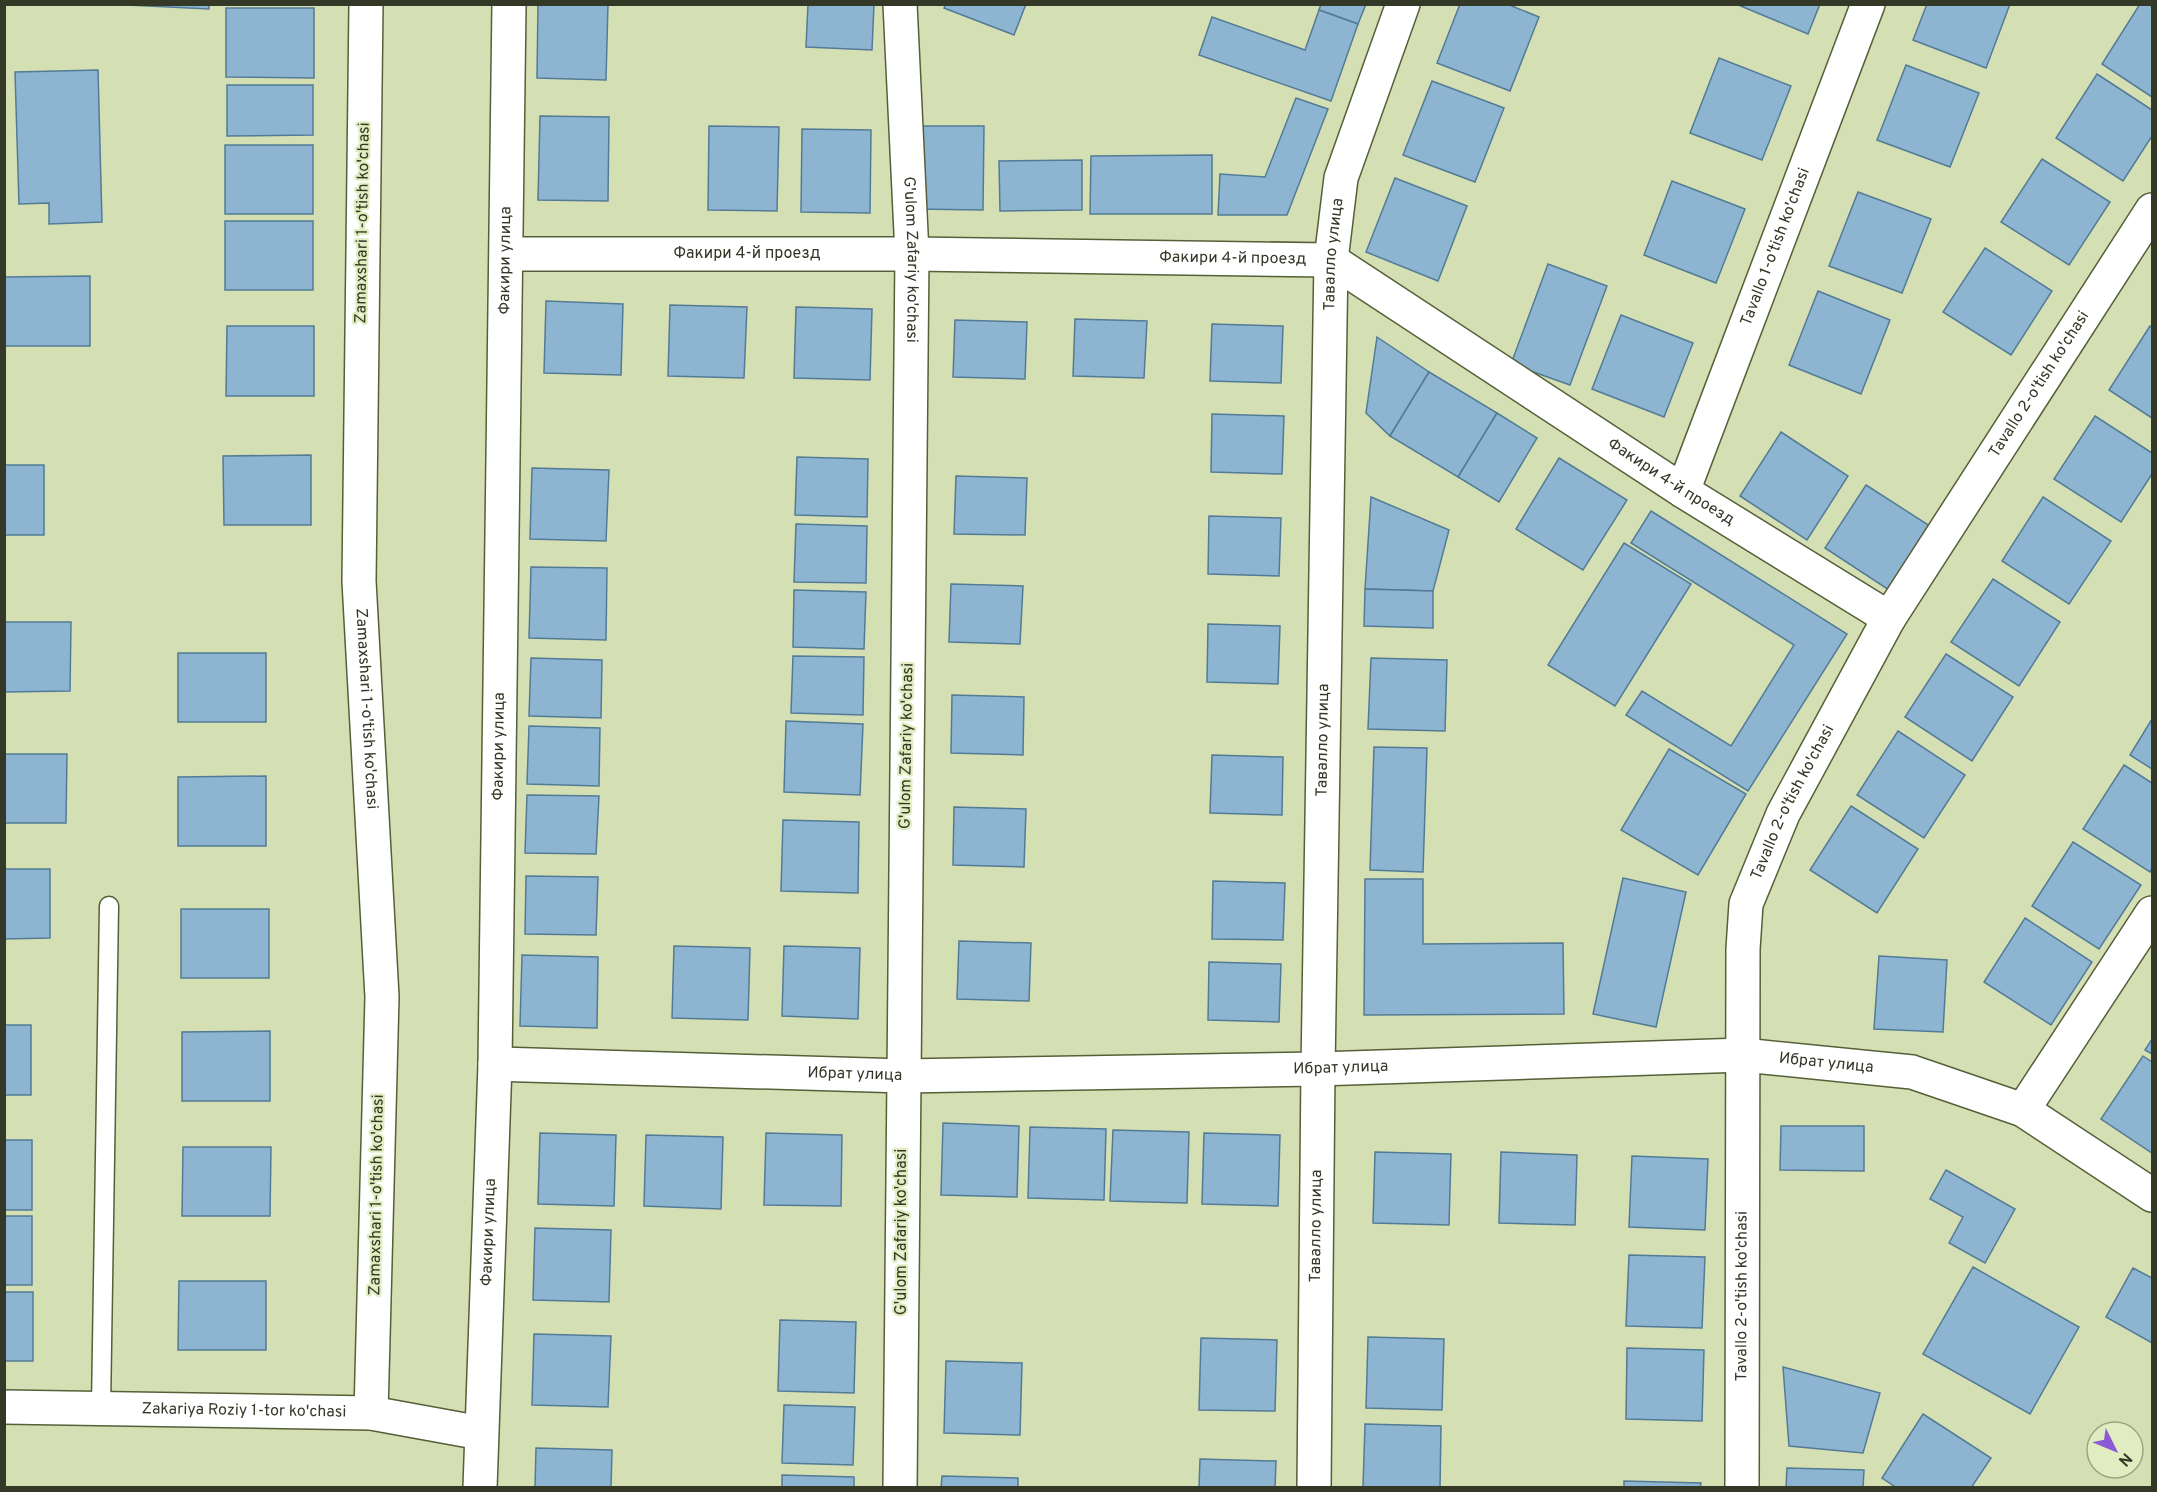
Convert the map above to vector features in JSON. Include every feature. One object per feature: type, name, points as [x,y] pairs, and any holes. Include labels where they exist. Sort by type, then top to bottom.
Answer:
[{"type":"street","name":"Zamaxshari 1-o'tish ko'chasi","points":[[366,4],[359,581],[382,997],[372,1413]]},
{"type":"street","name":"Факири улица","points":[[480,1488],[495,1064],[509,4]]},
{"type":"street","name":"G'ulom Zafariy ko'chasi","points":[[900,4],[912,254],[900,1488]]},
{"type":"street","name":"Тавалло улица","points":[[1314,1488],[1318,1069],[1331,260],[1341,178],[1403,4]]},
{"type":"street","name":"Tavallo 1-o'tish ko'chasi","points":[[1683,490],[1868,4]]},
{"type":"street","name":"Tavallo 2-o'tish ko'chasi","points":[[1743,1488],[1743,949],[1746,904],[1783,814],[1889,618],[2152,210]]},
{"type":"street","name":"Факири 4-й проезд","points":[[507,254],[912,254],[1331,260],[1683,490],[1889,618]]},
{"type":"street","points":[[2023,1110],[2152,913]]},
{"type":"street","name":"Ибрат улица","points":[[495,1064],[904,1076],[1318,1069],[1743,1055],[1912,1072],[2023,1110],[2152,1195]]},
{"type":"street","name":"Zakariya Roziy 1-tor ko'chasi","points":[[4,1407],[372,1413],[481,1433]]},
{"type":"lane","points":[[101,1408],[110,906]]},
{"type":"building","points":[[106,4],[209,4],[209,9]]},
{"type":"building","points":[[538,4],[608,4],[606,80],[537,78]]},
{"type":"building","points":[[808,4],[874,4],[872,50],[806,47]]},
{"type":"building","points":[[946,4],[1026,4],[1014,35],[944,8]]},
{"type":"building","points":[[1321,4],[1366,4],[1358,24],[1319,10]]},
{"type":"building","points":[[1460,4],[1507,4],[1539,17],[1510,91],[1437,63]]},
{"type":"building","points":[[1736,4],[1820,4],[1808,34]]},
{"type":"building","points":[[1927,4],[2010,4],[1986,68],[1913,40]]},
{"type":"building","points":[[2140,4],[2149,4],[2152,7],[2152,97],[2102,64]]},
{"type":"building","points":[[226,8],[314,8],[314,78],[226,77]]},
{"type":"building","points":[[1319,10],[1358,24],[1331,101],[1199,55],[1212,17],[1305,50]]},
{"type":"building","points":[[1719,58],[1791,86],[1762,160],[1690,133]]},
{"type":"building","points":[[1906,65],[1979,93],[1950,167],[1877,140]]},
{"type":"building","points":[[98,70],[102,222],[49,224],[49,203],[19,204],[15,72]]},
{"type":"building","points":[[2097,74],[2152,110],[2152,136],[2123,181],[2056,138]]},
{"type":"building","points":[[1432,81],[1504,108],[1475,182],[1403,155]]},
{"type":"building","points":[[227,85],[313,85],[313,135],[227,136]]},
{"type":"building","points":[[1296,98],[1328,109],[1287,215],[1218,215],[1220,174],[1265,177]]},
{"type":"building","points":[[540,116],[609,117],[608,201],[538,200]]},
{"type":"building","points":[[709,126],[779,127],[777,211],[708,210]]},
{"type":"building","points":[[916,126],[984,126],[983,210],[914,209]]},
{"type":"building","points":[[802,129],[871,130],[870,213],[801,212]]},
{"type":"building","points":[[225,145],[313,145],[313,214],[225,214]]},
{"type":"building","points":[[1212,155],[1212,214],[1090,214],[1091,156]]},
{"type":"building","points":[[2042,159],[2110,202],[2069,265],[2001,222]]},
{"type":"building","points":[[1082,160],[1082,210],[1000,211],[999,161]]},
{"type":"building","points":[[1395,178],[1467,206],[1438,281],[1366,252]]},
{"type":"building","points":[[1672,181],[1745,209],[1716,283],[1644,255]]},
{"type":"building","points":[[1858,192],[1931,219],[1902,293],[1829,266]]},
{"type":"building","points":[[225,221],[313,221],[313,290],[225,290]]},
{"type":"building","points":[[1985,248],[2052,291],[2011,355],[1943,312]]},
{"type":"building","points":[[1548,264],[1607,286],[1570,385],[1511,364]]},
{"type":"building","points":[[90,276],[90,346],[4,346],[4,277]]},
{"type":"building","points":[[1818,291],[1890,320],[1861,394],[1789,365]]},
{"type":"building","points":[[546,301],[623,304],[621,375],[544,373]]},
{"type":"building","points":[[670,305],[747,307],[744,378],[668,376]]},
{"type":"building","points":[[796,307],[872,309],[870,380],[794,378]]},
{"type":"building","points":[[1621,315],[1693,343],[1664,417],[1592,389]]},
{"type":"building","points":[[1075,319],[1147,321],[1144,378],[1073,376]]},
{"type":"building","points":[[955,320],[1027,322],[1025,379],[953,377]]},
{"type":"building","points":[[1212,324],[1283,326],[1281,383],[1210,381]]},
{"type":"building","points":[[227,326],[314,326],[314,396],[226,396]]},
{"type":"building","points":[[2150,326],[2152,328],[2152,418],[2109,390]]},
{"type":"building","points":[[1377,337],[1429,372],[1390,436],[1366,413]]},
{"type":"building","points":[[1429,372],[1497,413],[1458,477],[1390,436]]},
{"type":"building","points":[[1497,413],[1537,438],[1499,502],[1458,477]]},
{"type":"building","points":[[1212,414],[1284,416],[1282,474],[1211,472]]},
{"type":"building","points":[[2095,416],[2152,453],[2152,474],[2121,522],[2054,479]]},
{"type":"building","points":[[1781,432],[1848,476],[1807,540],[1740,496]]},
{"type":"building","points":[[311,455],[311,525],[224,525],[223,456]]},
{"type":"building","points":[[797,457],[868,459],[867,517],[795,515]]},
{"type":"building","points":[[1559,458],[1627,500],[1583,570],[1516,529]]},
{"type":"building","points":[[4,465],[44,465],[44,535],[4,535]]},
{"type":"building","points":[[532,468],[609,470],[606,541],[530,539]]},
{"type":"building","points":[[956,476],[1027,478],[1025,535],[954,534]]},
{"type":"building","points":[[1866,485],[1933,528],[1892,592],[1825,548]]},
{"type":"building","points":[[1371,497],[1449,530],[1433,591],[1365,589]]},
{"type":"building","points":[[2043,497],[2111,541],[2069,604],[2002,561]]},
{"type":"building","points":[[1651,511],[1847,634],[1748,791],[1626,715],[1642,691],[1731,746],[1794,645],[1631,543]]},
{"type":"building","points":[[1209,516],[1281,518],[1279,576],[1208,574]]},
{"type":"building","points":[[796,524],[867,526],[866,583],[794,582]]},
{"type":"building","points":[[1624,543],[1691,584],[1615,706],[1548,665]]},
{"type":"building","points":[[531,567],[607,568],[606,640],[529,638]]},
{"type":"building","points":[[1993,579],[2060,622],[2019,686],[1951,642]]},
{"type":"building","points":[[951,584],[1023,586],[1020,644],[949,642]]},
{"type":"building","points":[[1365,589],[1433,591],[1433,628],[1364,626]]},
{"type":"building","points":[[794,590],[866,592],[864,649],[793,647]]},
{"type":"building","points":[[4,622],[71,622],[70,691],[4,692]]},
{"type":"building","points":[[1208,624],[1280,626],[1278,684],[1207,682]]},
{"type":"building","points":[[178,653],[266,653],[266,722],[178,722]]},
{"type":"building","points":[[1946,654],[2013,697],[1972,761],[1905,717]]},
{"type":"building","points":[[793,656],[864,657],[863,715],[791,713]]},
{"type":"building","points":[[531,658],[602,660],[601,718],[529,716]]},
{"type":"building","points":[[1371,658],[1447,660],[1445,731],[1368,729]]},
{"type":"building","points":[[952,695],[1024,697],[1023,755],[951,753]]},
{"type":"building","points":[[2152,719],[2152,769],[2130,755]]},
{"type":"building","points":[[786,721],[863,724],[860,795],[784,792]]},
{"type":"building","points":[[529,726],[600,728],[599,786],[527,784]]},
{"type":"building","points":[[1898,731],[1965,775],[1924,838],[1857,795]]},
{"type":"building","points":[[1374,747],[1427,748],[1423,872],[1370,870]]},
{"type":"building","points":[[1669,749],[1746,794],[1698,875],[1621,830]]},
{"type":"building","points":[[4,754],[67,754],[66,823],[4,823]]},
{"type":"building","points":[[1212,755],[1283,757],[1282,815],[1210,813]]},
{"type":"building","points":[[2124,765],[2152,783],[2152,868],[2150,872],[2083,829]]},
{"type":"building","points":[[266,776],[266,846],[178,846],[178,777]]},
{"type":"building","points":[[527,795],[599,796],[596,854],[525,853]]},
{"type":"building","points":[[1851,806],[1918,849],[1877,913],[1810,870]]},
{"type":"building","points":[[954,807],[1026,809],[1024,867],[953,865]]},
{"type":"building","points":[[783,820],[859,822],[858,893],[781,891]]},
{"type":"building","points":[[2073,842],[2141,885],[2099,949],[2032,906]]},
{"type":"building","points":[[4,869],[50,869],[50,938],[4,939]]},
{"type":"building","points":[[526,876],[598,877],[596,935],[525,934]]},
{"type":"building","points":[[1623,878],[1686,892],[1656,1027],[1593,1014]]},
{"type":"building","points":[[1365,879],[1423,879],[1423,944],[1563,943],[1564,1014],[1364,1015]]},
{"type":"building","points":[[1213,881],[1285,883],[1283,940],[1212,939]]},
{"type":"building","points":[[181,909],[269,909],[269,978],[181,978]]},
{"type":"building","points":[[2025,918],[2092,962],[2051,1025],[1984,982]]},
{"type":"building","points":[[959,941],[1031,943],[1029,1001],[957,999]]},
{"type":"building","points":[[674,946],[750,948],[748,1020],[672,1018]]},
{"type":"building","points":[[784,946],[860,948],[858,1019],[782,1016]]},
{"type":"building","points":[[522,955],[598,957],[597,1028],[520,1026]]},
{"type":"building","points":[[1879,956],[1947,960],[1943,1032],[1874,1029]]},
{"type":"building","points":[[1209,962],[1281,964],[1279,1022],[1208,1020]]},
{"type":"building","points":[[4,1025],[31,1025],[31,1095],[4,1095]]},
{"type":"building","points":[[270,1031],[270,1101],[182,1101],[182,1032]]},
{"type":"building","points":[[2152,1039],[2152,1054],[2145,1050]]},
{"type":"building","points":[[2143,1056],[2152,1062],[2152,1153],[2101,1119]]},
{"type":"building","points":[[943,1123],[1019,1126],[1017,1197],[941,1195]]},
{"type":"building","points":[[1781,1126],[1864,1126],[1864,1171],[1780,1170]]},
{"type":"building","points":[[1030,1127],[1106,1129],[1104,1200],[1028,1198]]},
{"type":"building","points":[[1113,1130],[1189,1132],[1187,1203],[1110,1201]]},
{"type":"building","points":[[540,1133],[616,1135],[614,1206],[538,1204]]},
{"type":"building","points":[[766,1133],[842,1135],[841,1206],[764,1205]]},
{"type":"building","points":[[1204,1133],[1280,1135],[1278,1206],[1202,1204]]},
{"type":"building","points":[[646,1135],[723,1137],[721,1209],[644,1206]]},
{"type":"building","points":[[4,1140],[32,1140],[32,1210],[4,1210]]},
{"type":"building","points":[[183,1147],[271,1147],[270,1216],[182,1216]]},
{"type":"building","points":[[1375,1152],[1451,1154],[1449,1225],[1373,1223]]},
{"type":"building","points":[[1501,1152],[1577,1155],[1575,1225],[1499,1223]]},
{"type":"building","points":[[1632,1156],[1708,1159],[1705,1230],[1629,1227]]},
{"type":"building","points":[[1946,1170],[2015,1209],[1985,1263],[1949,1243],[1963,1217],[1930,1199]]},
{"type":"building","points":[[4,1216],[32,1216],[32,1285],[4,1285]]},
{"type":"building","points":[[535,1228],[611,1230],[609,1302],[533,1300]]},
{"type":"building","points":[[1629,1255],[1705,1257],[1702,1328],[1626,1326]]},
{"type":"building","points":[[1973,1267],[2079,1327],[2030,1414],[1923,1354]]},
{"type":"building","points":[[2133,1268],[2152,1278],[2152,1343],[2106,1317]]},
{"type":"building","points":[[179,1281],[266,1281],[266,1350],[178,1350]]},
{"type":"building","points":[[4,1292],[33,1292],[33,1361],[4,1361]]},
{"type":"building","points":[[780,1320],[856,1322],[854,1393],[778,1391]]},
{"type":"building","points":[[534,1334],[611,1336],[608,1407],[532,1405]]},
{"type":"building","points":[[1368,1337],[1444,1339],[1442,1410],[1366,1408]]},
{"type":"building","points":[[1201,1338],[1277,1340],[1275,1411],[1199,1410]]},
{"type":"building","points":[[1627,1348],[1704,1350],[1702,1421],[1626,1419]]},
{"type":"building","points":[[946,1361],[1022,1363],[1020,1435],[944,1433]]},
{"type":"building","points":[[1783,1367],[1880,1393],[1863,1453],[1789,1446]]},
{"type":"building","points":[[784,1405],[855,1407],[853,1465],[782,1463]]},
{"type":"building","points":[[1923,1414],[1991,1458],[1971,1488],[1897,1488],[1882,1478]]},
{"type":"building","points":[[1365,1424],[1441,1426],[1440,1488],[1363,1488]]},
{"type":"building","points":[[536,1448],[612,1450],[611,1488],[535,1488]]},
{"type":"building","points":[[1200,1459],[1276,1461],[1275,1488],[1199,1488]]},
{"type":"building","points":[[1787,1468],[1864,1470],[1863,1488],[1786,1488]]},
{"type":"building","points":[[782,1475],[854,1477],[854,1488],[782,1488]]},
{"type":"building","points":[[942,1476],[1018,1478],[1018,1488],[941,1488]]},
{"type":"building","points":[[1624,1481],[1701,1483],[1700,1488],[1624,1488]]}]
